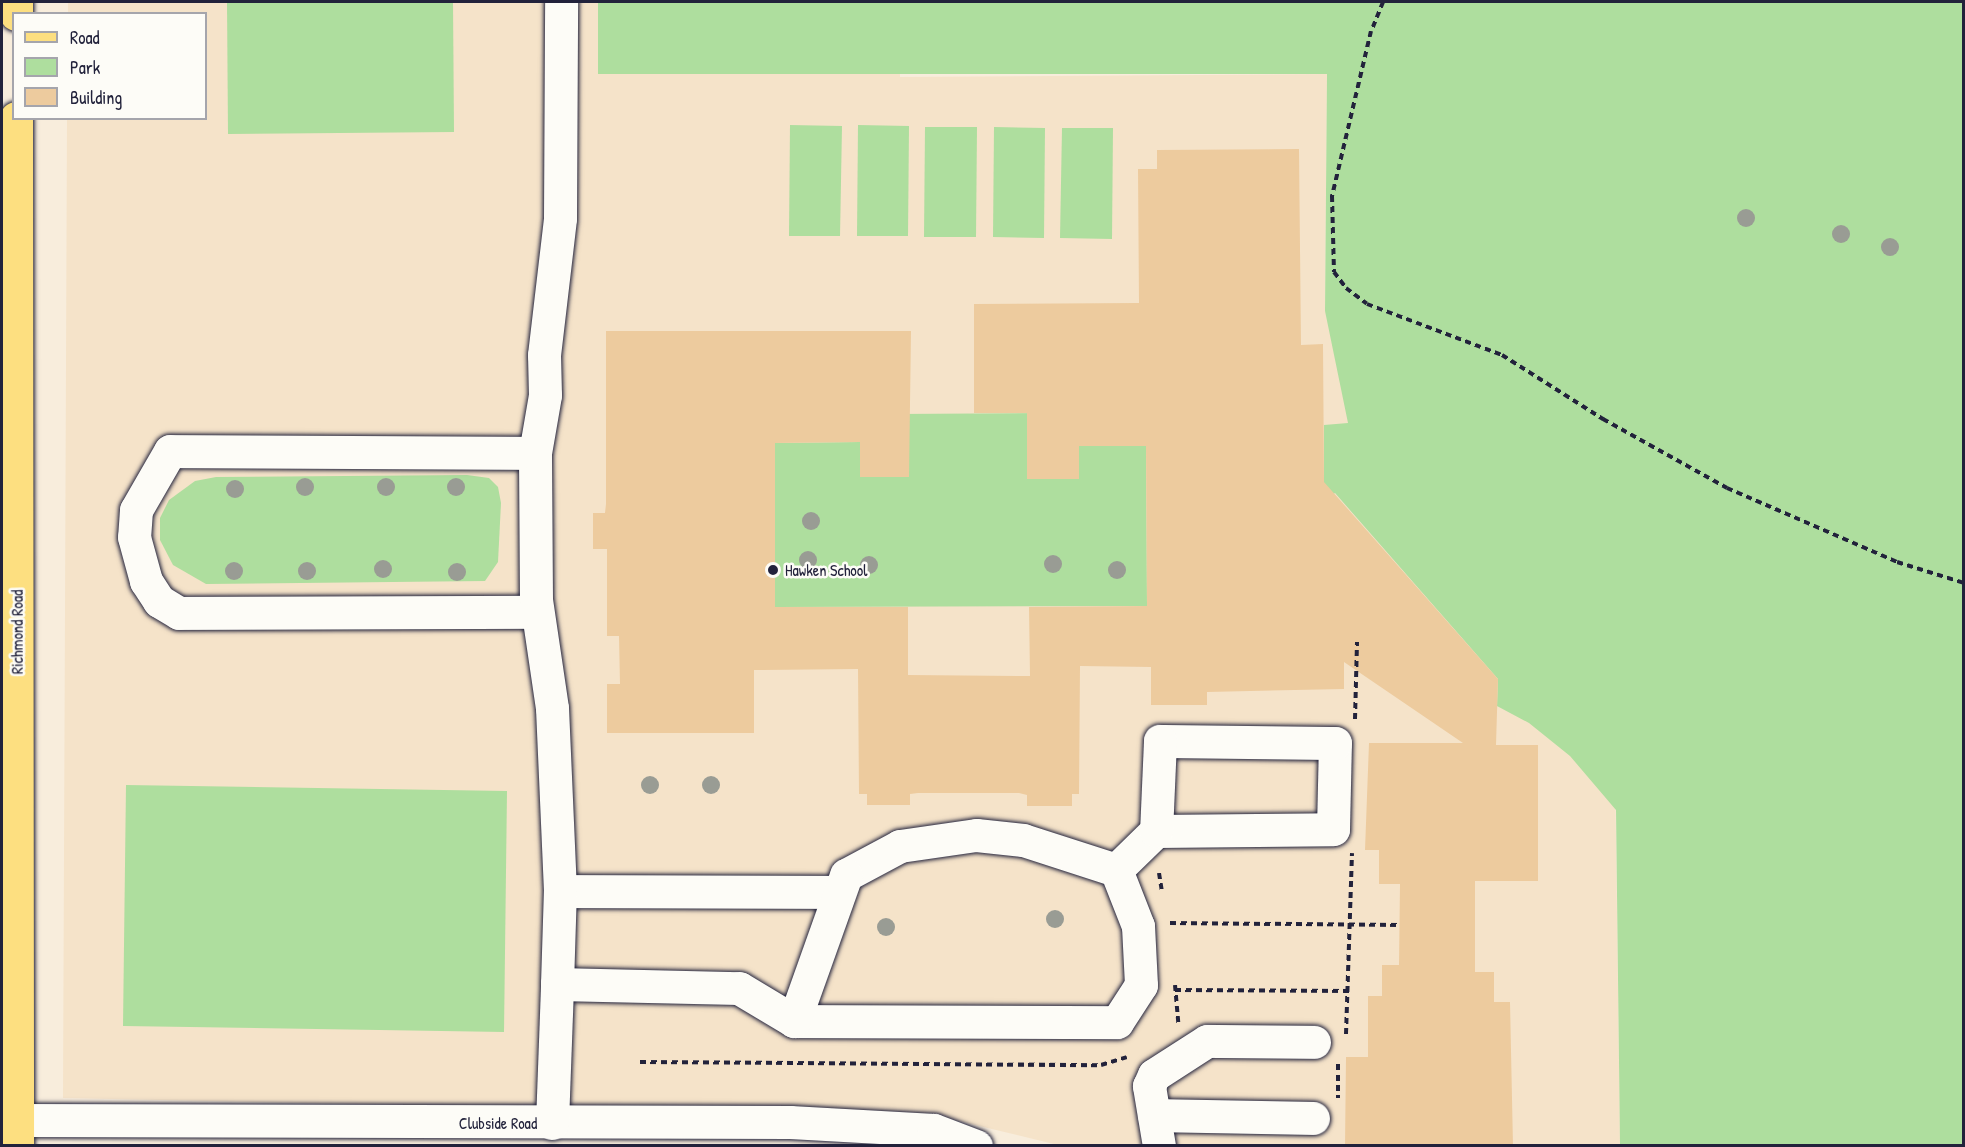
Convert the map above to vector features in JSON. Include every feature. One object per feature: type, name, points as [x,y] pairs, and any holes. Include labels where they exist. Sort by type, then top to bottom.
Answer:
[{"type":"main road","name":"Richmond Road","points":[[16,120],[9,231],[9,645],[17,1133]]},
{"type":"street","points":[[552,1123],[560,891],[551,690],[537,612],[535,453],[560,218],[561,2]]},
{"type":"street","points":[[535,453],[170,451],[136,510],[134,537],[146,581],[159,601],[179,613],[537,612]]},
{"type":"street","points":[[1116,870],[1156,831],[1160,741],[1335,743],[1332,829],[1156,831]]},
{"type":"street","points":[[794,1021],[846,875],[900,846],[975,835],[1023,840],[1116,870]]},
{"type":"street","points":[[557,984],[739,988],[794,1021],[1117,1022],[1141,986],[1138,926],[1116,870]]},
{"type":"street","points":[[560,891],[839,892]]},
{"type":"street","points":[[1325,1109],[1156,1130],[1149,1086],[1154,1075],[1207,1041],[1331,1048]]},
{"type":"street","name":"Clubside Road","points":[[17,1133],[418,1135],[552,1123],[790,1122],[934,1130],[976,1146]]},
{"type":"path","points":[[1383,2],[1371,31],[1332,196],[1334,272],[1346,288],[1367,304],[1502,355],[1603,419],[1738,493],[1897,562],[1964,583]]},
{"type":"path","points":[[1355,725],[1357,642]]},
{"type":"path","points":[[1325,1109],[1331,1048],[1349,1024],[1352,840]]},
{"type":"path","points":[[1169,922],[1400,925]]},
{"type":"path","points":[[1175,990],[1350,991]]},
{"type":"shaded area","name":"Hawken School","points":[[68,2],[901,2],[900,77],[1327,74],[1325,311],[1614,681],[1620,1145],[1062,1146],[938,1116],[63,1098],[67,120],[207,120],[207,12],[68,12]]},
{"type":"green space","points":[[227,2],[453,2],[454,132],[228,134]]},
{"type":"green space","points":[[598,2],[1963,2],[1963,1145],[1620,1145],[1616,810],[1570,756],[1529,723],[1497,706],[1498,679],[1335,493],[1326,500],[1314,500],[1324,480],[1324,425],[1348,423],[1325,311],[1327,74],[598,74]]},
{"type":"green space","points":[[790,125],[842,126],[840,236],[789,236]]},
{"type":"green space","points":[[858,125],[909,126],[908,236],[857,236]]},
{"type":"green space","points":[[925,127],[977,127],[976,237],[924,237]]},
{"type":"green space","points":[[994,127],[1045,128],[1044,238],[993,237]]},
{"type":"green space","points":[[1062,128],[1113,128],[1112,239],[1060,238]]},
{"type":"green space","points":[[1041,413],[1079,446],[1146,446],[1147,606],[775,607],[775,443],[860,442],[860,477],[909,477],[909,428],[895,414]]},
{"type":"green space","points":[[467,475],[489,478],[498,487],[501,503],[498,562],[485,581],[206,584],[173,565],[160,540],[160,518],[169,500],[195,481],[216,477]]},
{"type":"green space","points":[[126,785],[507,791],[504,1032],[123,1026]]},
{"type":"building","points":[[1299,149],[1301,345],[1323,344],[1324,482],[1498,679],[1496,745],[1538,745],[1538,881],[1475,881],[1475,972],[1494,972],[1494,1002],[1510,1002],[1513,1146],[1345,1146],[1346,1057],[1368,1057],[1368,996],[1382,996],[1382,965],[1399,965],[1400,884],[1379,884],[1379,850],[1365,850],[1369,743],[1463,743],[1344,662],[1344,689],[1207,692],[1207,705],[1151,705],[1151,667],[1080,666],[1079,794],[1072,794],[1072,806],[1027,806],[1027,795],[1019,793],[918,793],[910,794],[910,805],[867,805],[867,794],[859,794],[858,669],[754,670],[754,733],[607,733],[607,684],[620,684],[619,636],[607,636],[607,549],[593,549],[593,513],[605,513],[606,504],[606,331],[911,331],[909,477],[860,477],[860,442],[775,443],[775,607],[908,607],[908,675],[1030,676],[1029,607],[1147,606],[1146,446],[1079,446],[1079,479],[1027,479],[1027,413],[974,413],[974,304],[1139,303],[1138,169],[1157,169],[1157,150]]},
{"type":"place","name":"Hawken School","points":[[773,570]]}]
